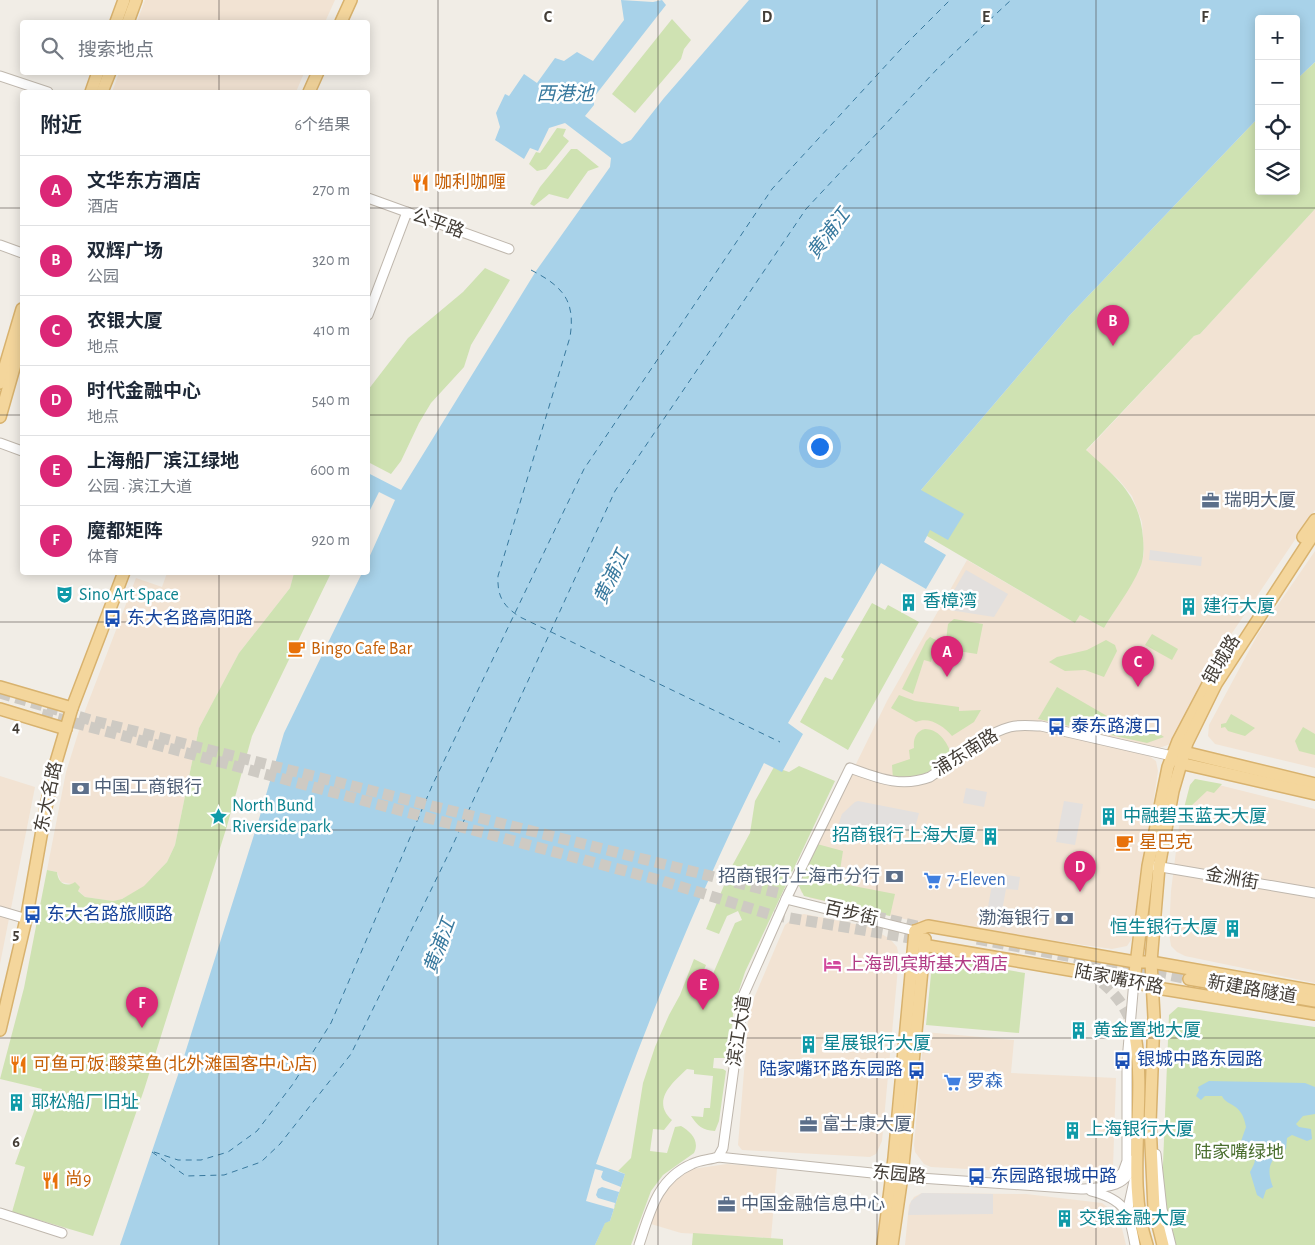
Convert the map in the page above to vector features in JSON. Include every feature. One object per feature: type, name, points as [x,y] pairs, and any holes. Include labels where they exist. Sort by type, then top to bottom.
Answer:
[{"type":"main road","points":[[117,20],[124,0]]},
{"type":"main road","points":[[129,20],[136,0]]},
{"type":"main road","points":[[342,20],[351,0]]},
{"type":"main road","points":[[92,90],[97,75]]},
{"type":"main road","points":[[103,90],[109,75]]},
{"type":"main road","points":[[310,90],[317,75]]},
{"type":"main road","points":[[0,383],[20,316]]},
{"type":"main road","points":[[0,417],[20,347]]},
{"type":"main road","name":"银城路","points":[[1154,866],[1179,757],[1209,681],[1315,524]]},
{"type":"main road","name":"东大名路","points":[[0,1030],[26,919],[47,802],[66,729],[72,708],[123,575]]},
{"type":"main road","points":[[0,687],[72,708]]},
{"type":"main road","points":[[0,709],[66,729]]},
{"type":"main road","name":"浦东南路","points":[[1179,757],[1315,784]]},
{"type":"main road","name":"浦东南路","points":[[1179,757],[1315,794]]},
{"type":"main road","points":[[1134,981],[1154,866]]},
{"type":"main road","points":[[1154,866],[1151,962],[1154,1017],[1150,1124],[1154,1209],[1163,1245]]},
{"type":"main road","points":[[915,931],[928,926]]},
{"type":"main road","points":[[882,1245],[896,1175],[924,945],[928,926]]},
{"type":"main road","name":"陆家嘴环路","points":[[928,926],[1136,962],[1151,962],[1291,986],[1315,992]]},
{"type":"main road","points":[[915,931],[924,945]]},
{"type":"main road","points":[[892,1245],[915,931]]},
{"type":"main road","name":"陆家嘴环路","points":[[924,945],[1134,981],[1151,987],[1315,1014]]},
{"type":"main road","name":"新建路隧道","points":[[1189,979],[1315,1001]]},
{"type":"main road","points":[[1134,1035],[1138,1072],[1137,1167],[1140,1216],[1147,1245]]},
{"type":"street","points":[[0,76],[42,90]]},
{"type":"street","name":"公平路","points":[[370,199],[509,249]]},
{"type":"street","points":[[370,310],[407,212]]},
{"type":"street","points":[[0,245],[20,252]]},
{"type":"street","points":[[0,442],[20,450]]},
{"type":"street","name":"浦东南路","points":[[850,768],[896,783],[920,780],[930,777],[995,733],[1010,727],[1025,725],[1041,726],[1179,757]]},
{"type":"street","name":"滨江大道","points":[[718,1157],[726,1136],[740,1010],[744,994],[786,899],[850,768]]},
{"type":"street","name":"金洲街","points":[[1154,866],[1315,893]]},
{"type":"street","name":"百步街","points":[[786,899],[915,931]]},
{"type":"street","points":[[0,911],[26,919]]},
{"type":"street","points":[[1081,1189],[1114,1180],[1123,1172],[1127,1161],[1127,1061],[1134,981]]},
{"type":"street","points":[[1150,1124],[1162,1209],[1171,1245]]},
{"type":"street","points":[[1081,1189],[1108,1187],[1125,1179],[1132,1169],[1134,1146],[1138,1135]]},
{"type":"street","points":[[639,1245],[651,1208],[662,1186],[681,1170],[699,1161],[718,1157]]},
{"type":"street","name":"东园路","points":[[718,1157],[896,1175],[1081,1189]]},
{"type":"street","points":[[1135,1245],[1128,1213],[1137,1167]]},
{"type":"street","points":[[1081,1189],[1109,1196],[1120,1202],[1128,1213]]},
{"type":"street","points":[[0,1213],[62,1233]]},
{"type":"shaded area","points":[[145,0],[335,0],[326,20],[138,20]]},
{"type":"shaded area","points":[[118,75],[303,75],[297,90],[113,90]]},
{"type":"shaded area","points":[[1315,209],[1315,510],[1226,642],[1203,680],[1171,744],[1156,749],[1031,720],[1010,723],[926,775],[893,779],[855,766],[887,701],[967,560],[1075,623],[1080,615],[1104,628],[1140,569],[1144,553],[1142,522],[1132,496],[1119,480],[1086,451],[1194,336],[1200,334]]},
{"type":"shaded area","points":[[1150,550],[1202,557],[1201,566],[1149,560]]},
{"type":"shaded area","points":[[1315,551],[1315,768],[1215,744],[1208,736],[1209,725],[1258,634]]},
{"type":"shaded area","points":[[966,570],[1008,594],[994,617],[943,609]]},
{"type":"shaded area","points":[[166,575],[293,575],[290,588],[239,653],[199,728],[175,845],[167,862],[144,887],[122,899],[113,901],[85,897],[71,884],[61,882],[57,872],[47,870],[66,772],[86,708],[136,578],[162,587]]},
{"type":"shaded area","points":[[1027,728],[1042,729],[1149,756],[1156,761],[1158,771],[1133,937],[1127,946],[1112,949],[909,920],[810,898],[801,892],[799,880],[852,772],[890,786],[920,784],[932,779],[998,735]]},
{"type":"shaded area","points":[[0,776],[35,787],[0,964]]},
{"type":"shaded area","points":[[1195,779],[1315,809],[1315,983],[1185,956],[1171,946],[1169,933],[1171,891],[1179,827],[1190,785]]},
{"type":"shaded area","points":[[966,788],[987,792],[984,807],[963,803]]},
{"type":"shaded area","points":[[858,801],[919,813],[914,832],[871,824],[860,829],[856,840],[834,837],[842,814]]},
{"type":"shaded area","points":[[1064,801],[1083,804],[1075,845],[1056,842]]},
{"type":"shaded area","points":[[994,873],[1020,877],[1018,890],[1006,889],[1002,911],[1013,913],[1011,928],[985,924]]},
{"type":"shaded area","points":[[804,914],[870,927],[890,939],[897,947],[899,957],[882,1141],[876,1154],[870,1157],[742,1150],[738,1145],[748,1022],[754,998],[785,925],[796,916]]},
{"type":"shaded area","points":[[924,1032],[1014,1040],[1011,1073],[1116,1078],[1113,1168],[1098,1176],[931,1167],[924,1164],[915,1152],[914,1145]]},
{"type":"shaded area","points":[[727,1164],[777,1168],[771,1238],[681,1233],[651,1224],[663,1194],[677,1179],[692,1169]]},
{"type":"shaded area","points":[[922,1193],[1026,1194],[1102,1203],[1119,1216],[1126,1245],[905,1245],[909,1205],[914,1197]]},
{"type":"shaded area","points":[[922,1193],[993,1194],[993,1214],[908,1215],[911,1201]]},
{"type":"green space","points":[[672,19],[691,40],[684,49],[681,59],[635,113],[612,94]]},
{"type":"green space","points":[[1315,62],[1315,209],[1200,334],[1194,336],[1086,450],[1116,478],[1132,498],[1141,523],[1143,538],[1140,568],[1128,591],[1104,628],[1080,615],[1075,623],[927,536],[921,490],[1069,316],[1255,121],[1255,195],[1300,195],[1300,76]]},
{"type":"green space","points":[[557,128],[566,129],[563,136],[569,141],[546,169],[537,171],[529,164],[536,152],[540,153]]},
{"type":"green space","points":[[571,149],[577,149],[599,167],[588,171],[568,199],[549,194],[534,206],[530,204],[540,187]]},
{"type":"green space","points":[[485,268],[510,280],[471,345],[464,367],[431,403],[401,461],[391,474],[370,463],[370,387],[408,338],[463,292]]},
{"type":"green space","points":[[293,575],[330,575],[252,736],[227,826],[144,1090],[93,1236],[12,1212],[25,1167],[15,1164],[42,1089],[0,1079],[24,988],[47,870],[57,872],[59,879],[63,883],[69,885],[75,882],[80,887],[78,891],[85,897],[113,901],[122,899],[144,886],[167,862],[175,845],[199,728],[239,653],[290,588]]},
{"type":"green space","points":[[872,603],[885,610],[888,605],[919,622],[848,750],[800,722],[825,677],[832,680],[844,659],[841,657]]},
{"type":"green space","points":[[954,619],[983,624],[977,654],[945,649],[948,624]]},
{"type":"green space","points":[[1152,634],[1178,649],[1172,660],[1145,645]]},
{"type":"green space","points":[[930,637],[936,640],[931,662],[924,660],[913,694],[902,689],[926,641]]},
{"type":"green space","points":[[1106,640],[1115,645],[1117,651],[1104,677],[1085,670],[1065,671],[1049,662],[1057,657],[1087,650]]},
{"type":"green space","points":[[1057,687],[1126,727],[1134,716],[1164,737],[1147,743],[1038,719]]},
{"type":"green space","points":[[899,695],[915,701],[959,707],[959,711],[981,710],[974,722],[952,736],[936,723],[926,720],[916,722],[891,708]]},
{"type":"green space","points":[[1231,714],[1255,728],[1245,736],[1228,731],[1225,727],[1221,728],[1221,724],[1226,723]]},
{"type":"green space","points":[[1303,727],[1315,734],[1315,755],[1299,751],[1295,741]]},
{"type":"green space","points":[[925,729],[935,732],[943,739],[952,757],[924,774],[893,779],[892,765],[910,759],[909,750],[914,748],[916,736]]},
{"type":"green space","points":[[799,766],[835,781],[745,972],[734,1005],[729,1054],[725,1058],[714,1058],[713,1068],[726,1071],[719,1121],[715,1131],[701,1127],[691,1116],[703,1117],[704,1108],[710,1108],[713,1076],[694,1074],[694,1070],[687,1069],[675,1080],[666,1093],[663,1106],[672,1120],[664,1130],[653,1129],[650,1151],[667,1153],[675,1127],[681,1126],[694,1137],[696,1149],[694,1153],[663,1175],[651,1191],[631,1245],[595,1245],[605,1222],[610,1221],[625,1174],[618,1171],[631,1158],[643,1083],[655,1047],[680,995],[694,959],[706,965],[702,975],[700,992],[710,993],[712,976],[735,923],[742,920],[738,911],[727,916],[719,934],[706,929],[732,866],[750,833],[755,801],[774,767],[789,772]]},
{"type":"green space","points":[[1195,779],[1222,784],[1214,793],[1207,791],[1191,806],[1188,818],[1182,816],[1190,785]]},
{"type":"green space","points":[[817,844],[843,851],[838,883],[895,894],[890,916],[804,896],[799,886],[799,880]]},
{"type":"green space","points":[[944,959],[1025,973],[1019,1033],[926,1025],[932,964]]},
{"type":"green space","name":"陆家嘴绿地","points":[[1178,1007],[1315,1027],[1315,1245],[1174,1245],[1162,1189],[1169,1015]]},
{"type":"green space","points":[[693,1233],[783,1239],[783,1245],[692,1245]]},
{"type":"water","points":[[621,0],[653,2],[662,0],[666,5],[594,97],[594,105],[585,116],[622,144],[631,140],[664,98],[749,0],[1315,0],[1315,62],[1300,76],[1300,15],[1255,15],[1255,121],[1069,316],[921,490],[964,514],[948,540],[930,530],[924,542],[946,555],[926,589],[881,563],[788,723],[803,734],[782,772],[764,763],[717,861],[674,960],[596,1164],[625,1174],[610,1221],[605,1223],[595,1245],[120,1245],[181,1066],[259,819],[284,733],[361,575],[370,575],[370,556],[395,500],[379,492],[370,510],[370,474],[401,490],[536,271],[610,167],[611,158],[565,123],[549,128],[538,151],[530,148],[524,159],[495,140],[500,127],[496,113],[505,94],[509,96],[524,74],[537,83],[555,58],[564,61],[577,52],[593,61],[624,20]]},
{"type":"water","points":[[1209,1081],[1305,1083],[1315,1087],[1315,1114],[1303,1116],[1296,1124],[1299,1127],[1311,1129],[1312,1139],[1307,1141],[1292,1135],[1287,1138],[1286,1149],[1270,1165],[1273,1187],[1266,1190],[1263,1199],[1257,1195],[1250,1172],[1255,1161],[1254,1153],[1252,1150],[1242,1148],[1240,1144],[1246,1127],[1241,1113],[1222,1096],[1205,1096],[1201,1100],[1196,1096],[1199,1090],[1198,1087]]},
{"type":"pier","points":[[595,1169],[603,1171],[601,1177],[603,1180],[621,1187],[619,1192],[602,1187],[598,1189],[596,1195],[598,1198],[615,1203],[614,1209],[586,1201]]},
{"type":"ferry route","points":[[154,1152],[178,1160],[201,1160],[228,1152],[257,1131],[293,1084],[331,1023],[432,786],[584,469],[772,189],[901,49],[950,0]]},
{"type":"ferry route","points":[[152,1152],[186,1176],[224,1175],[261,1162],[280,1144],[351,1054],[450,851],[615,491],[806,209],[939,67],[1011,0]]},
{"type":"ferry route","points":[[531,270],[559,288],[564,296],[571,313],[570,337],[498,576],[502,600],[509,609],[520,617],[780,742]]},
{"type":"tunnel","points":[[0,693],[94,721],[798,898]]},
{"type":"tunnel","points":[[42,714],[659,880],[772,915],[922,940]]},
{"type":"tunnel","points":[[826,905],[929,929]]},
{"type":"tunnel","points":[[977,939],[1189,979]]},
{"type":"tunnel","points":[[1089,973],[1115,995],[1125,1009],[1132,1025]]},
{"type":"place","name":"咖利咖喱","points":[[420,183]]},
{"type":"place","name":"双辉广场","points":[[1113,346]]},
{"type":"place","name":"瑞明大厦","points":[[1210,501]]},
{"type":"place","name":"Sino Art Space","points":[[65,595]]},
{"type":"place","name":"香樟湾","points":[[909,602]]},
{"type":"place","name":"建行大厦","points":[[1189,607]]},
{"type":"place","name":"东大名路高阳路","points":[[113,619]]},
{"type":"place","name":"Bingo Cafe Bar","points":[[297,649]]},
{"type":"place","name":"文华东方酒店","points":[[947,677]]},
{"type":"place","name":"农银大厦","points":[[1138,687]]},
{"type":"place","name":"泰东路渡口","points":[[1057,727]]},
{"type":"place","name":"中国工商银行","points":[[80,788]]},
{"type":"place","name":"North Bund Riverside park","points":[[218,816]]},
{"type":"place","name":"中融碧玉蓝天大厦","points":[[1109,817]]},
{"type":"place","name":"招商银行上海大厦","points":[[990,836]]},
{"type":"place","name":"星巴克","points":[[1125,843]]},
{"type":"place","name":"招商银行上海市分行","points":[[894,877]]},
{"type":"place","name":"7-Eleven","points":[[933,880]]},
{"type":"place","name":"时代金融中心","points":[[1080,892]]},
{"type":"place","name":"东大名路旅顺路","points":[[33,915]]},
{"type":"place","name":"渤海银行","points":[[1064,919]]},
{"type":"place","name":"恒生银行大厦","points":[[1232,928]]},
{"type":"place","name":"上海凯宾斯基大酒店","points":[[832,965]]},
{"type":"place","name":"上海船厂滨江绿地","points":[[703,1010]]},
{"type":"place","name":"魔都矩阵","points":[[142,1028]]},
{"type":"place","name":"黄金置地大厦","points":[[1079,1031]]},
{"type":"place","name":"星展银行大厦","points":[[809,1044]]},
{"type":"place","name":"银城中路东园路","points":[[1123,1060]]},
{"type":"place","name":"可鱼可饭·酸菜鱼(北外滩国客中心店)","points":[[19,1065]]},
{"type":"place","name":"陆家嘴环路东园路","points":[[917,1070]]},
{"type":"place","name":"罗森","points":[[953,1082]]},
{"type":"place","name":"耶松船厂旧址","points":[[17,1103]]},
{"type":"place","name":"富士康大厦","points":[[808,1125]]},
{"type":"place","name":"上海银行大厦","points":[[1072,1130]]},
{"type":"place","name":"东园路银城中路","points":[[977,1177]]},
{"type":"place","name":"尚9","points":[[51,1180]]},
{"type":"place","name":"中国金融信息中心","points":[[727,1205]]},
{"type":"place","name":"交银金融大厦","points":[[1065,1219]]},
{"type":"water label","name":"西港池","points":[[565,94]]},
{"type":"water label","name":"黄浦江","points":[[829,234]]},
{"type":"water label","name":"黄浦江","points":[[612,577]]},
{"type":"water label","name":"黄浦江","points":[[440,946]]}]
